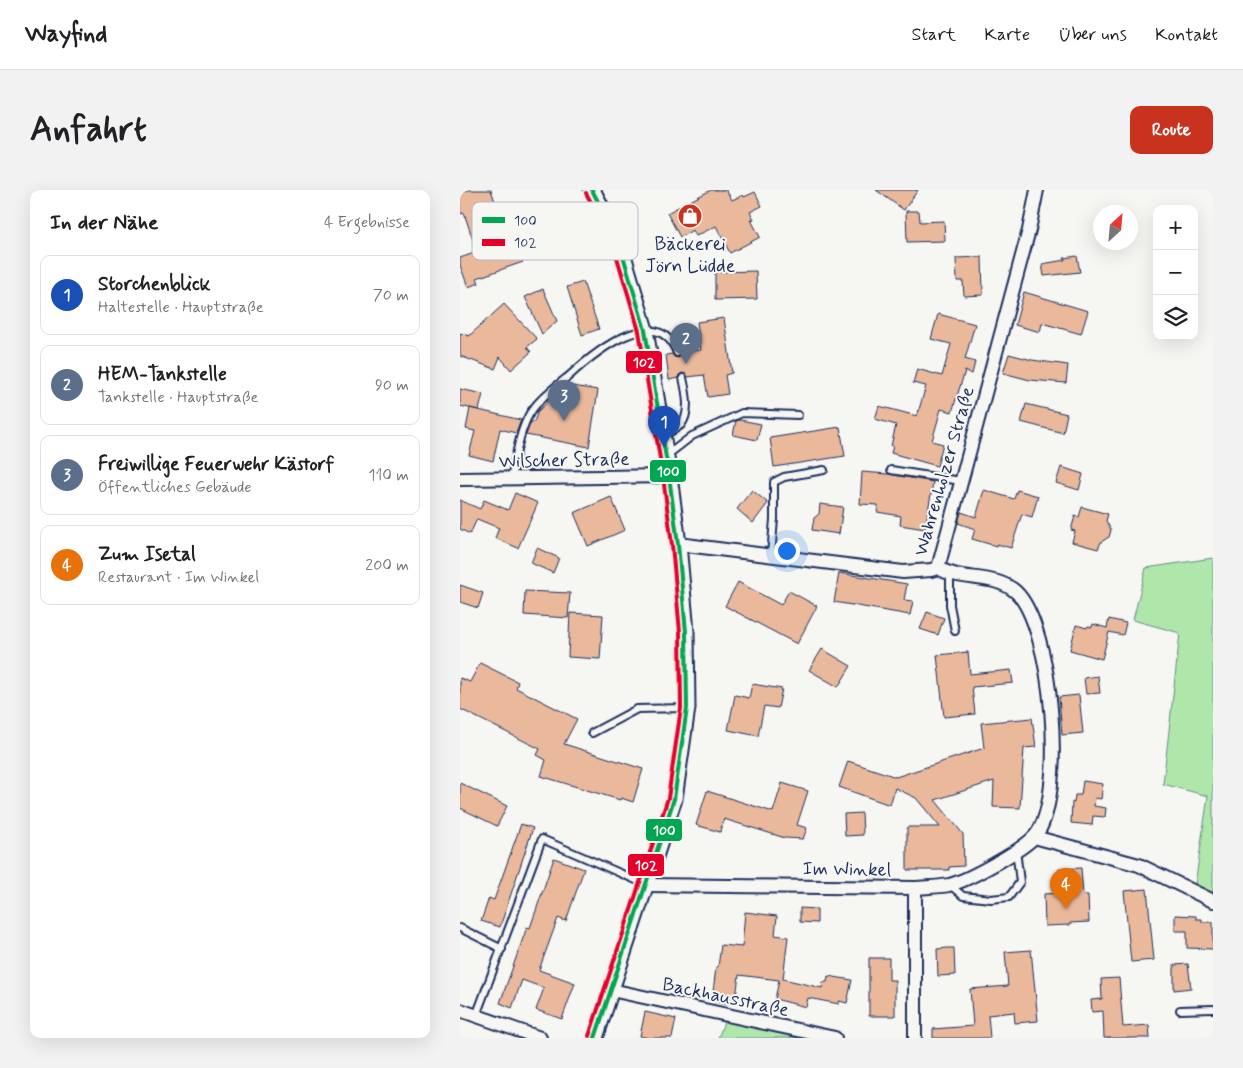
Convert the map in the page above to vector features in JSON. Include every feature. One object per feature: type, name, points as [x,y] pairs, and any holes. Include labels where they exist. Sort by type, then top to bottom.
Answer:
[{"type":"street","points":[[592,190],[598,202]]},
{"type":"street","name":"Wahrenholzer Straße","points":[[678,544],[902,572],[938,568],[1029,230],[1037,190]]},
{"type":"street","points":[[594,1038],[674,799],[687,708],[686,632],[678,544],[669,476],[645,330],[624,260]]},
{"type":"street","name":"Wilscher Straße","points":[[460,479],[669,476]]},
{"type":"street","name":"Im Winkel","points":[[646,885],[877,886],[915,888],[950,885],[976,873],[1016,850],[1034,837],[1042,826],[1050,797],[1052,760],[1050,689],[1045,659],[1038,634],[1025,602],[1006,585],[996,581],[950,574],[938,568]]},
{"type":"street","points":[[1034,837],[1139,865],[1213,901]]},
{"type":"street","points":[[915,888],[915,1038]]},
{"type":"street","name":"Backhausstraße","points":[[611,990],[834,1038]]},
{"type":"street","points":[[460,1010],[540,1038]]},
{"type":"lane","points":[[511,479],[523,430],[530,413],[541,399],[594,354],[630,333],[645,330],[664,334],[674,345],[677,353]]},
{"type":"lane","points":[[662,436],[679,427],[683,422],[687,404],[683,378]]},
{"type":"lane","points":[[665,457],[692,436],[742,413],[798,416]]},
{"type":"lane","points":[[771,556],[774,482],[784,477],[824,470]]},
{"type":"lane","points":[[892,470],[961,481]]},
{"type":"lane","points":[[950,574],[950,605],[955,631]]},
{"type":"lane","points":[[592,733],[636,709],[687,708]]},
{"type":"lane","points":[[476,1016],[542,839],[646,885]]},
{"type":"lane","points":[[950,885],[963,896],[991,899],[1009,897],[1020,882],[1016,850]]},
{"type":"lane","points":[[460,928],[502,949]]},
{"type":"lane","points":[[1180,1010],[1213,1009]]},
{"type":"green space","points":[[1213,558],[1213,893],[1195,885],[1208,796],[1163,784],[1180,633],[1133,620],[1146,568]]},
{"type":"green space","points":[[727,1015],[829,1038],[718,1038]]},
{"type":"building","points":[[491,190],[495,202],[472,202],[472,237],[464,213],[460,214],[460,192]]},
{"type":"building","points":[[711,190],[726,190],[732,200],[755,192],[762,206],[750,212],[754,219],[751,220],[760,237],[730,253],[716,226],[696,236],[693,230],[680,237],[667,213]]},
{"type":"building","points":[[876,190],[918,190],[904,210]]},
{"type":"building","points":[[906,211],[919,211],[920,222],[944,221],[945,241],[907,242]]},
{"type":"building","points":[[472,254],[472,260],[522,260],[523,262],[477,278],[479,283],[468,287],[460,265],[460,258]]},
{"type":"building","points":[[1077,256],[1080,272],[1044,276],[1042,264]]},
{"type":"building","points":[[982,257],[983,295],[964,296],[963,281],[957,281],[956,258]]},
{"type":"building","points":[[756,271],[757,299],[715,300],[715,272]]},
{"type":"building","points":[[583,282],[599,329],[582,335],[567,287]]},
{"type":"building","points":[[543,289],[557,321],[542,334],[525,297]]},
{"type":"building","points":[[1024,292],[1088,311],[1081,334],[1042,323],[1040,332],[1015,325]]},
{"type":"building","points":[[504,304],[537,339],[527,347],[531,352],[511,370],[500,357],[495,369],[460,356],[460,333],[469,336]]},
{"type":"building","points":[[938,314],[975,324],[965,359],[975,362],[972,374],[965,371],[952,412],[941,409],[932,441],[943,444],[937,466],[891,453],[896,425],[875,419],[879,406],[917,416],[926,386],[913,383],[917,369],[942,376],[951,344],[931,339]]},
{"type":"building","points":[[724,318],[732,373],[725,375],[728,394],[708,397],[704,375],[688,377],[682,373],[678,378],[669,380],[666,355],[672,354],[678,358],[682,352],[701,350],[697,322]]},
{"type":"building","points":[[1009,354],[1032,360],[1068,365],[1066,383],[1030,380],[1003,373]]},
{"type":"building","points":[[566,385],[598,390],[589,447],[526,435],[538,411]]},
{"type":"building","points":[[460,389],[483,394],[479,410],[460,406]]},
{"type":"building","points":[[1026,404],[1067,414],[1063,433],[1021,422]]},
{"type":"building","points":[[470,408],[521,420],[516,433],[500,429],[493,461],[469,455],[475,431],[466,429]]},
{"type":"building","points":[[736,421],[761,424],[757,440],[733,435]]},
{"type":"building","points":[[840,427],[845,456],[774,467],[770,438]]},
{"type":"building","points":[[1061,467],[1083,474],[1079,490],[1056,483]]},
{"type":"building","points":[[862,472],[888,474],[933,482],[925,529],[900,525],[901,516],[877,512],[878,505],[860,504]]},
{"type":"building","points":[[752,490],[768,503],[753,523],[737,509]]},
{"type":"building","points":[[984,490],[1014,499],[1017,490],[1038,496],[1032,517],[1022,514],[1011,548],[972,539],[975,529],[958,523],[961,512],[976,517]]},
{"type":"building","points":[[515,493],[538,503],[518,548],[495,538],[499,528],[477,519],[470,534],[460,529],[460,500],[480,509],[484,500],[508,510]]},
{"type":"building","points":[[611,497],[625,530],[588,546],[574,513]]},
{"type":"building","points":[[820,504],[843,507],[839,534],[812,530],[814,518],[819,514]]},
{"type":"building","points":[[1082,507],[1108,514],[1106,521],[1111,530],[1109,537],[1101,542],[1098,549],[1072,542],[1075,531],[1071,530],[1075,516],[1079,517]]},
{"type":"building","points":[[537,548],[559,558],[553,573],[531,563]]},
{"type":"building","points":[[839,573],[907,584],[904,600],[913,601],[910,615],[834,602]]},
{"type":"building","points":[[738,582],[781,605],[789,591],[817,606],[797,644],[725,606]]},
{"type":"building","points":[[460,585],[483,593],[478,608],[460,602]]},
{"type":"building","points":[[525,591],[570,593],[568,618],[524,615]]},
{"type":"building","points":[[927,612],[944,618],[938,635],[920,629]]},
{"type":"building","points":[[570,613],[603,615],[600,659],[568,657]]},
{"type":"building","points":[[1109,619],[1126,623],[1123,635],[1109,632],[1102,659],[1070,650],[1076,625],[1087,628],[1088,626],[1092,627],[1093,624],[1107,628]]},
{"type":"building","points":[[822,649],[851,666],[838,687],[809,670]]},
{"type":"building","points":[[968,652],[970,674],[1011,670],[1013,683],[972,687],[975,714],[944,717],[937,655]]},
{"type":"building","points":[[480,663],[518,682],[516,688],[577,719],[564,744],[643,769],[633,802],[621,798],[620,800],[541,776],[546,760],[537,755],[540,749],[460,709],[460,678],[470,682]]},
{"type":"building","points":[[1098,676],[1100,693],[1086,694],[1084,678]]},
{"type":"building","points":[[752,684],[782,689],[778,708],[764,706],[758,736],[728,730],[735,695],[749,698]]},
{"type":"building","points":[[1079,695],[1083,733],[1062,735],[1059,697]]},
{"type":"building","points":[[1032,718],[1036,747],[1024,748],[1020,808],[993,807],[994,781],[935,800],[963,834],[964,866],[949,867],[949,870],[907,870],[907,827],[940,827],[916,798],[895,788],[890,805],[839,787],[848,761],[896,777],[984,748],[981,723]]},
{"type":"building","points":[[1083,781],[1103,784],[1101,799],[1095,798],[1094,806],[1106,808],[1105,817],[1093,816],[1092,825],[1071,823],[1072,802],[1074,803],[1075,795],[1081,795]]},
{"type":"building","points":[[460,783],[507,806],[497,826],[460,808]]},
{"type":"building","points":[[782,783],[808,791],[797,825],[807,828],[803,839],[785,838],[724,819],[720,832],[696,825],[707,791],[773,812]]},
{"type":"building","points":[[862,813],[863,835],[845,836],[844,814]]},
{"type":"building","points":[[521,824],[533,828],[500,927],[481,921],[489,898],[494,900]]},
{"type":"building","points":[[554,858],[584,869],[566,921],[558,918],[539,970],[575,983],[562,1019],[536,1010],[544,988],[522,980],[512,1008],[500,1003],[527,927],[530,928]]},
{"type":"building","points":[[1081,868],[1083,895],[1088,895],[1089,922],[1045,926],[1044,894],[1060,893],[1059,869]]},
{"type":"building","points":[[1147,889],[1154,960],[1131,962],[1124,891]]},
{"type":"building","points":[[800,908],[817,909],[817,923],[800,922]]},
{"type":"building","points":[[745,912],[777,916],[775,935],[788,937],[783,979],[822,988],[823,982],[827,982],[828,976],[852,980],[847,1003],[839,1001],[839,1004],[808,998],[806,1007],[775,999],[779,980],[739,975],[735,1004],[712,1001],[721,945],[742,947]]},
{"type":"building","points":[[1175,915],[1196,916],[1196,919],[1202,919],[1202,922],[1213,922],[1213,949],[1187,948],[1187,931],[1175,931]]},
{"type":"building","points":[[954,948],[955,975],[938,976],[937,949]]},
{"type":"building","points":[[1031,950],[1038,1021],[1015,1023],[1014,1012],[988,1015],[990,1038],[933,1038],[933,1029],[973,1026],[970,989],[1008,986],[1005,952]]},
{"type":"building","points":[[869,958],[889,958],[889,980],[895,980],[895,1016],[869,1016]]},
{"type":"building","points":[[1188,964],[1191,988],[1174,990],[1174,965]]},
{"type":"building","points":[[1119,978],[1123,1027],[1149,1025],[1150,1038],[1104,1038],[1103,1011],[1092,1012],[1091,1000],[1102,999],[1101,979]]},
{"type":"building","points":[[645,1012],[676,1019],[672,1038],[640,1036]]},
{"type":"transit line","name":"100","points":[[592,190],[598,202]]},
{"type":"transit line","name":"102","points":[[586,193],[591,202]]},
{"type":"transit line","name":"102","points":[[589,1036],[668,798],[681,708],[680,632],[672,545],[663,477],[639,331],[618,260]]},
{"type":"transit line","name":"100","points":[[595,1038],[674,799],[687,708],[686,632],[678,544],[669,476],[645,330],[624,260]]},
{"type":"place","name":"Bäckerei Jörn Lüdde","points":[[690,216]]},
{"type":"place","name":"HEM-Tankstelle","points":[[686,364]]},
{"type":"place","name":"Freiwillige Feuerwehr Kästorf","points":[[564,421]]},
{"type":"place","name":"Storchenblick","points":[[664,447]]},
{"type":"place","name":"Zum Isetal","points":[[1066,909]]}]
